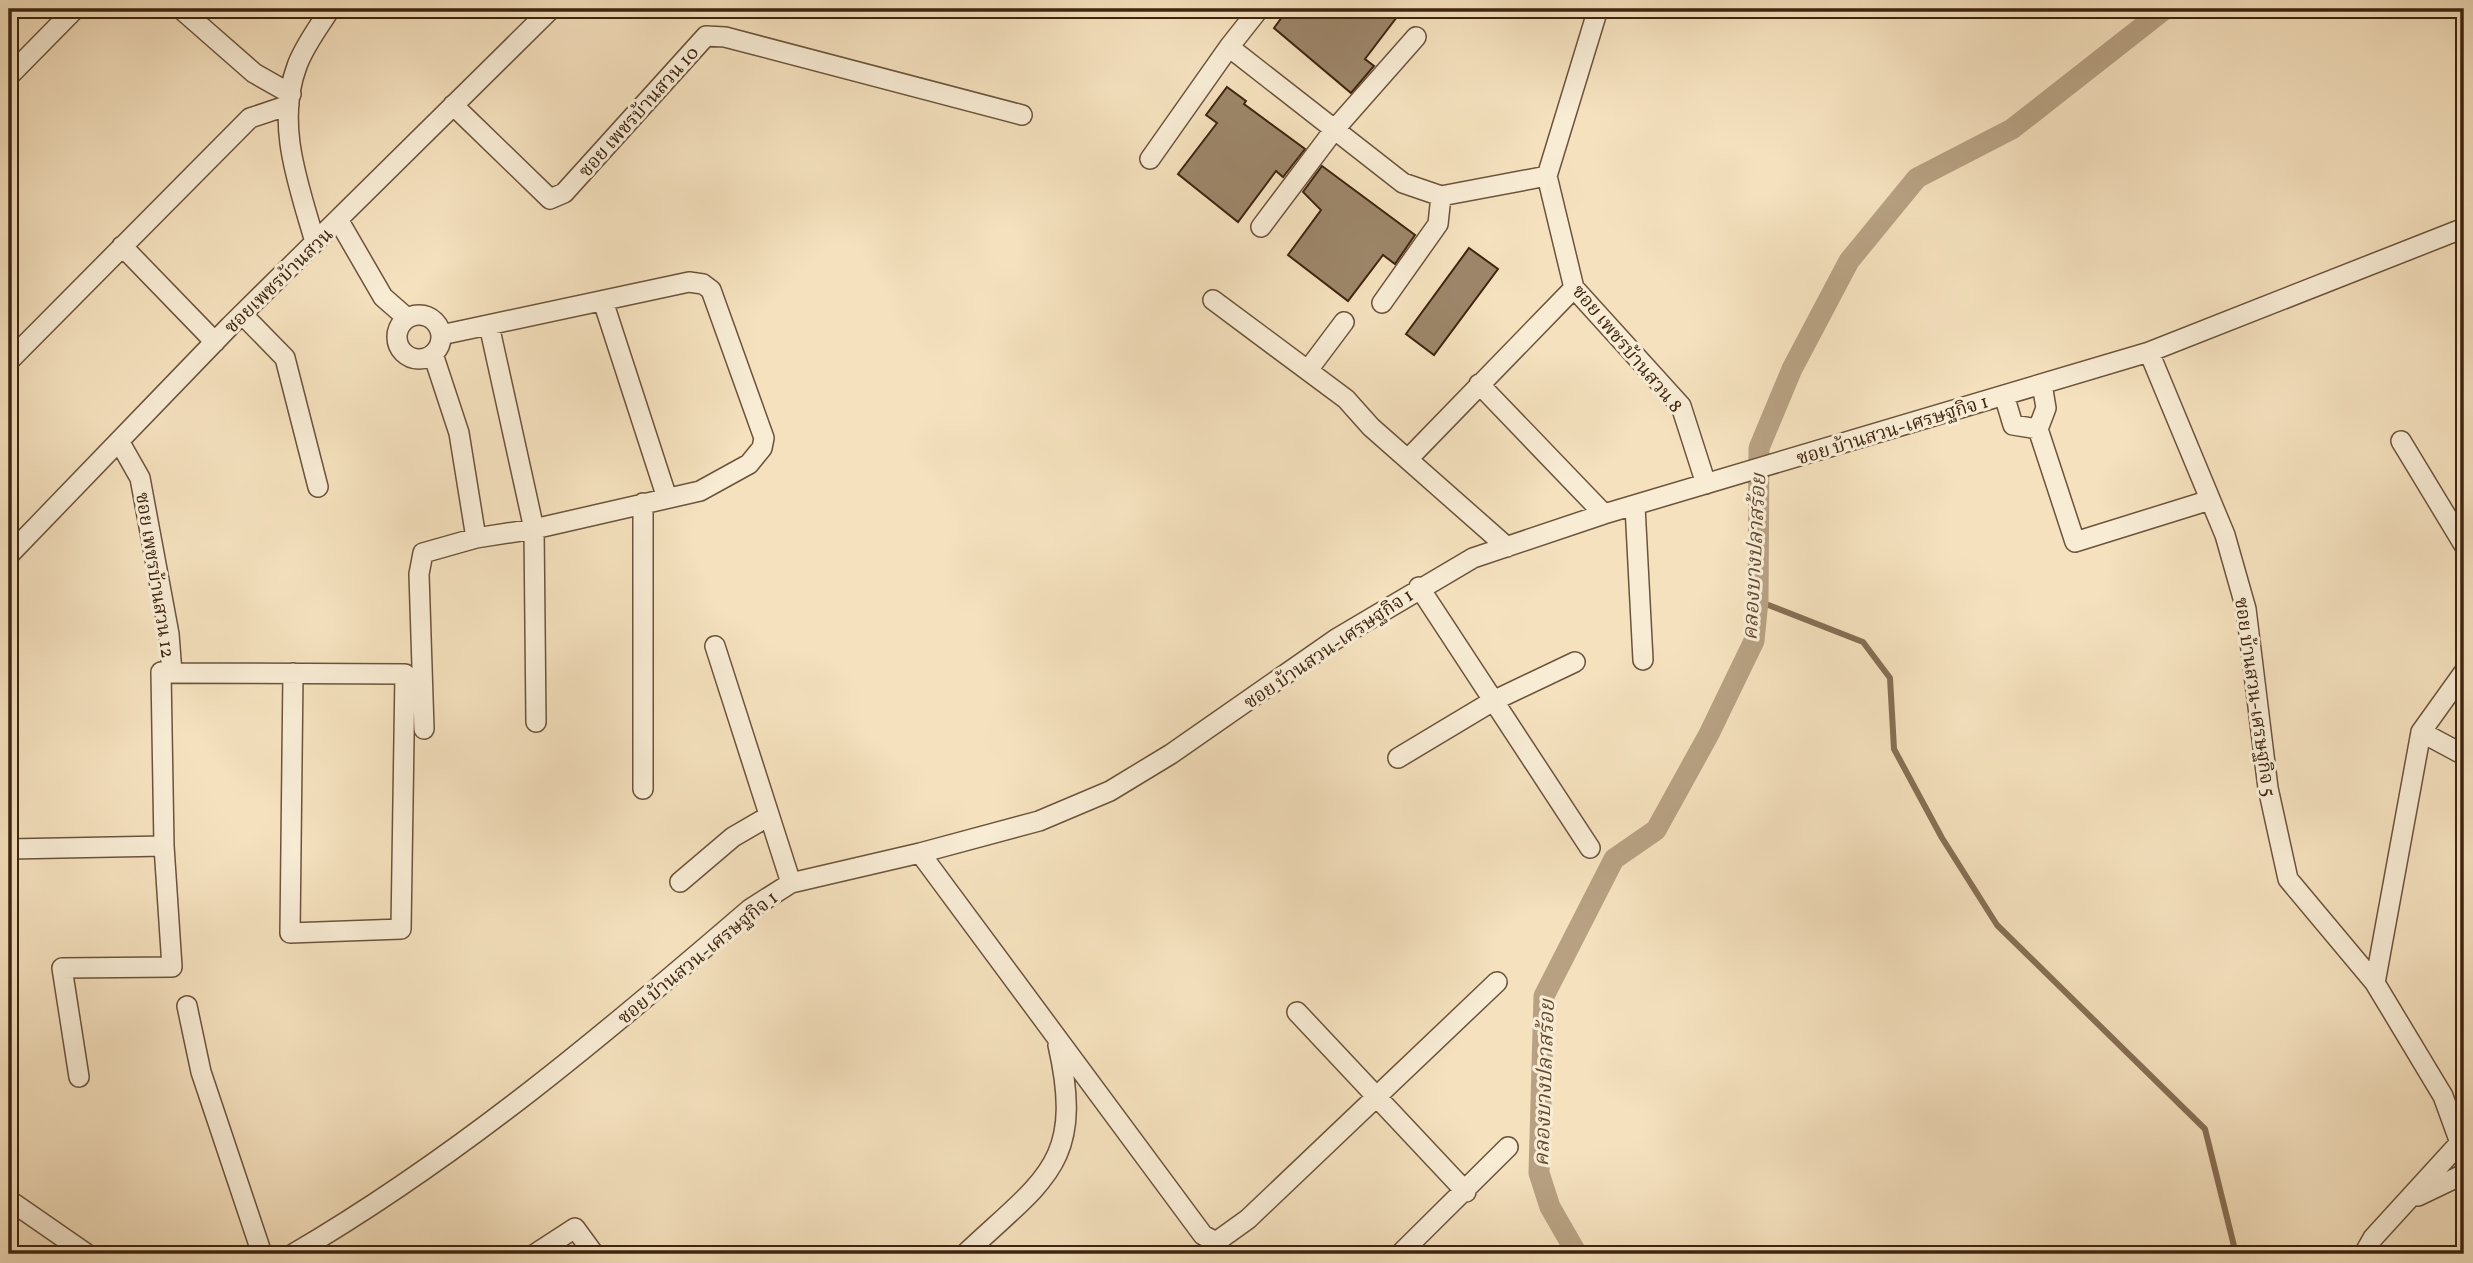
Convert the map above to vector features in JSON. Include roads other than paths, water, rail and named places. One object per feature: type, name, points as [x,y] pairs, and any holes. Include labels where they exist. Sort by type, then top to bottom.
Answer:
[{"type":"street","points":[[9,76],[75,9]]},
{"type":"street","points":[[181,9],[254,73],[290,100]]},
{"type":"street","points":[[315,242],[296,175],[286,117],[297,66],[330,9]]},
{"type":"street","name":"ซอยเพชรบ้านสวน","points":[[9,555],[242,314],[551,9]]},
{"type":"street","points":[[1150,159],[1259,9]]},
{"type":"street","points":[[1229,47],[1403,183],[1441,195],[1547,176],[1598,9]]},
{"type":"street","name":"ซอย เพชรบ้านสวน 10","points":[[453,105],[550,199],[564,193],[706,36],[725,37],[1022,115]]},
{"type":"street","points":[[1261,227],[1334,131],[1416,37]]},
{"type":"street","points":[[9,361],[250,118],[290,100]]},
{"type":"street","name":"ซอย เพชรบ้านสวน 8","points":[[1547,176],[1574,288],[1681,406],[1706,484]]},
{"type":"street","points":[[1382,303],[1438,224],[1441,195]]},
{"type":"street","points":[[339,221],[383,297],[407,317]]},
{"type":"street","name":"ซอย บ้านสวน-เศรษฐกิจ 1","points":[[293,1254],[374,1207],[494,1121],[751,909],[791,883],[920,853],[1038,821],[1110,791],[1171,754],[1336,639],[1419,587],[1473,558],[1604,514],[2149,352],[2464,228]]},
{"type":"street","points":[[122,246],[215,342]]},
{"type":"street","points":[[424,729],[419,561],[423,553],[476,538],[534,529],[700,491],[748,464],[762,448],[764,438],[711,290],[703,284],[689,282],[441,335]]},
{"type":"street","points":[[1408,459],[1574,288]]},
{"type":"street","points":[[1213,300],[1346,399],[1371,427],[1507,547]]},
{"type":"street","points":[[603,301],[667,498]]},
{"type":"street","points":[[242,314],[285,358],[318,487]]},
{"type":"street","points":[[433,354],[420,359],[408,356],[400,348],[396,337],[399,326],[407,317],[418,314],[429,317],[438,324],[441,335],[433,354],[459,433],[476,538]]},
{"type":"street","points":[[1308,370],[1344,322]]},
{"type":"street","points":[[489,325],[534,529],[536,722]]},
{"type":"street","name":"ซอย บ้านสวน-เศรษฐกิจ 5","points":[[2149,352],[2225,535],[2246,609],[2268,788],[2288,879],[2375,983],[2443,1096]]},
{"type":"street","points":[[1479,384],[1604,514]]},
{"type":"street","points":[[2042,384],[2046,408],[2038,429],[2075,542],[2210,500]]},
{"type":"street","points":[[2004,395],[2013,425],[2038,429]]},
{"type":"street","name":"ซอย เพชรบ้านสวน 12","points":[[119,441],[140,478],[169,634],[172,673]]},
{"type":"street","points":[[2401,441],[2464,545]]},
{"type":"street","points":[[643,503],[643,789]]},
{"type":"street","points":[[1635,506],[1643,660]]},
{"type":"street","points":[[1419,587],[1590,848]]},
{"type":"street","points":[[715,646],[791,883]]},
{"type":"street","points":[[1398,758],[1493,701],[1575,662]]},
{"type":"street","points":[[2375,983],[2421,732],[2464,672]]},
{"type":"street","points":[[79,1077],[62,968],[172,967],[164,846],[161,673],[293,673],[405,674],[401,929],[290,933],[293,673]]},
{"type":"street","points":[[2421,732],[2464,755]]},
{"type":"street","points":[[680,882],[733,837],[769,817]]},
{"type":"street","points":[[9,849],[164,846]]},
{"type":"street","points":[[920,853],[1203,1235],[1216,1242],[1248,1219],[1497,982]]},
{"type":"street","points":[[187,1006],[201,1072],[262,1254]]},
{"type":"street","points":[[1297,1012],[1466,1192]]},
{"type":"street","points":[[965,1254],[1033,1190],[1061,1152],[1066,1136],[1068,1102],[1056,1037]]},
{"type":"street","points":[[2443,1096],[2464,1112]]},
{"type":"street","points":[[2372,1249],[2411,1200],[2461,1145],[2443,1096]]},
{"type":"street","points":[[1400,1254],[1466,1192],[1508,1147]]},
{"type":"street","points":[[2411,1200],[2464,1174]]},
{"type":"street","points":[[9,1200],[87,1254]]},
{"type":"street","points":[[535,1254],[575,1228],[594,1254]]},
{"type":"waterway","name":"คลองบางปลาสร้อย","points":[[1577,1254],[1550,1207],[1539,1173],[1544,996],[1614,859],[1656,830],[1709,734],[1754,641],[1758,601],[1759,448],[1792,369],[1849,261],[1917,178],[2012,129],[2165,9]]},
{"type":"waterway","points":[[1758,601],[1863,642],[1890,678],[1894,749],[1942,838],[1997,925],[2205,1129],[2236,1254]]}]
